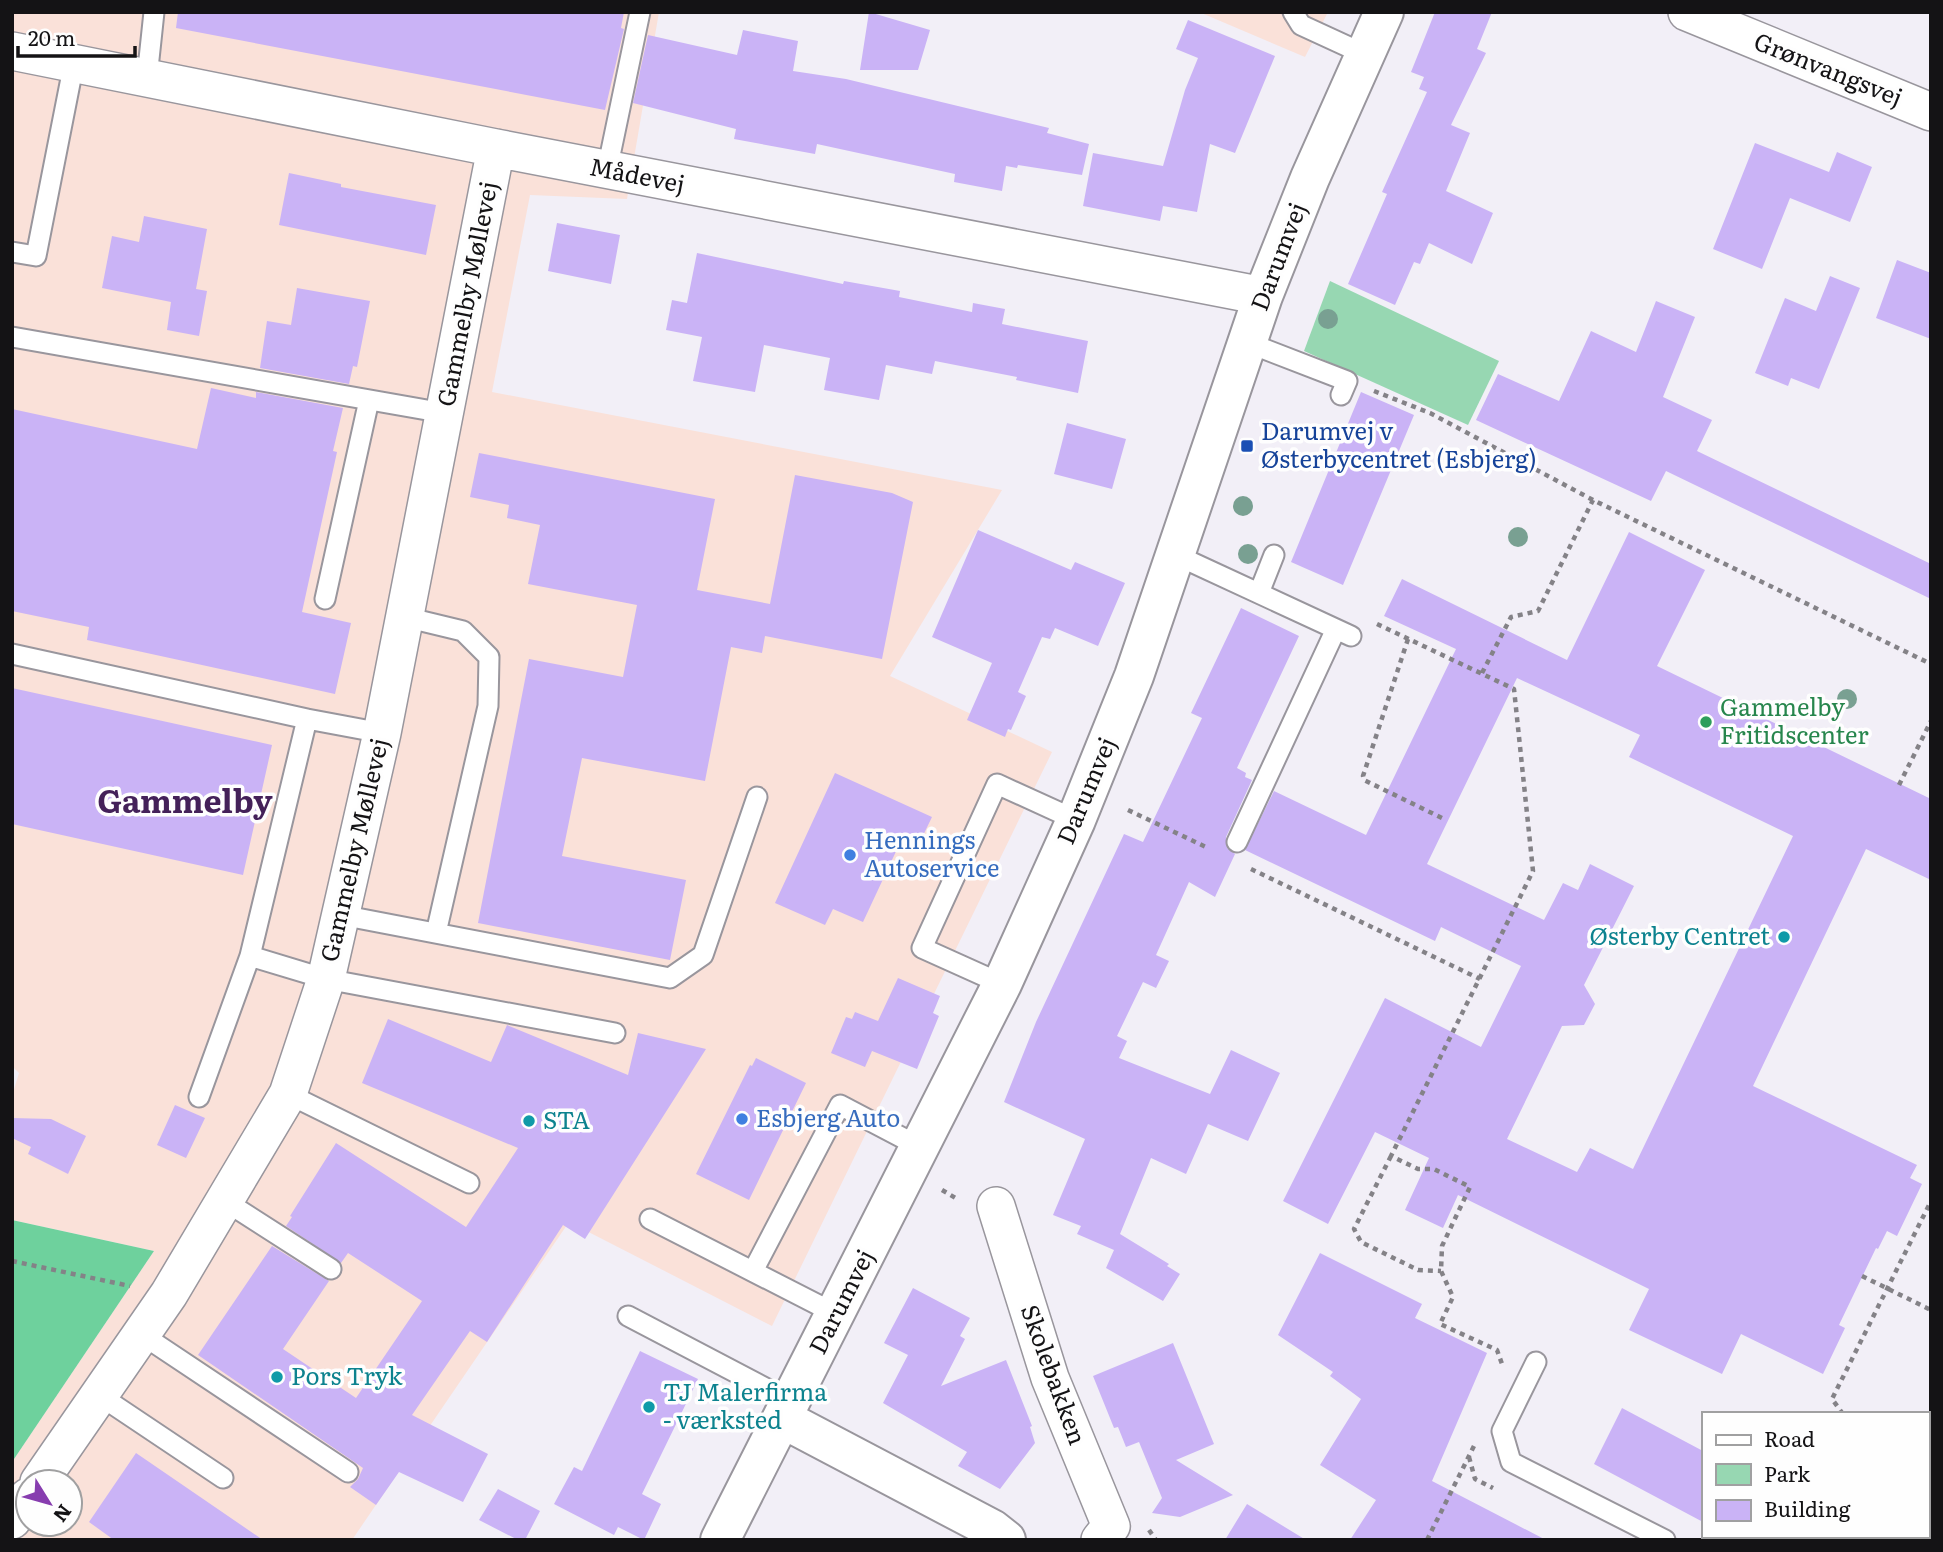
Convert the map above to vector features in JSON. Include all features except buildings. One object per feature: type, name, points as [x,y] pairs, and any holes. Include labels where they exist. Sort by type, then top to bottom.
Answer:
[{"type":"street","name":"Darumvej","points":[[720,1540],[1002,984],[1076,820],[1134,676],[1263,296],[1310,178],[1384,12]]},
{"type":"street","name":"Grønvangsvej","points":[[1687,12],[1931,112]]},
{"type":"street","name":"Mådevej","points":[[12,51],[607,170],[1263,296]]},
{"type":"street","name":"Gammelby Møllevej","points":[[49,1468],[169,1294],[288,1094],[326,979],[382,733],[496,148]]},
{"type":"street","name":"Skolebakken","points":[[996,1206],[1050,1378],[1111,1526],[1100,1540]]},
{"type":"street","points":[[788,1410],[992,1529],[1006,1540]]},
{"type":"lane","points":[[147,78],[153,12]]},
{"type":"lane","points":[[607,170],[640,12]]},
{"type":"lane","points":[[1293,12],[1301,25],[1364,54]]},
{"type":"lane","points":[[12,252],[36,256],[74,63]]},
{"type":"lane","points":[[12,337],[444,413]]},
{"type":"lane","points":[[1246,342],[1344,388]]},
{"type":"lane","points":[[325,599],[369,400]]},
{"type":"lane","points":[[1176,555],[1344,633],[1237,842]]},
{"type":"lane","points":[[1259,593],[1274,555]]},
{"type":"lane","points":[[405,617],[463,631],[489,657],[488,706],[436,933]]},
{"type":"lane","points":[[12,654],[382,733]]},
{"type":"lane","points":[[199,1097],[250,956],[307,719]]},
{"type":"lane","points":[[1002,984],[922,948],[997,783],[1076,820]]},
{"type":"lane","points":[[341,915],[670,978],[703,955],[757,797]]},
{"type":"lane","points":[[250,956],[326,979],[615,1032]]},
{"type":"lane","points":[[288,1094],[469,1183]]},
{"type":"lane","points":[[754,1272],[840,1105],[920,1147]]},
{"type":"lane","points":[[225,1201],[331,1269]]},
{"type":"lane","points":[[650,1219],[836,1314]]},
{"type":"lane","points":[[628,1316],[788,1410]]},
{"type":"lane","points":[[141,1334],[348,1472]]},
{"type":"lane","points":[[1536,1362],[1502,1431],[1511,1462],[1665,1540]]},
{"type":"lane","points":[[99,1395],[223,1478]]},
{"type":"path","points":[[1344,388],[1430,413],[1593,500],[1931,664]]},
{"type":"path","points":[[1482,673],[1511,617],[1538,611],[1593,500]]},
{"type":"path","points":[[1373,622],[1514,688],[1533,871],[1354,1229],[1361,1242],[1418,1270],[1441,1271]]},
{"type":"path","points":[[1408,639],[1363,776],[1364,780],[1444,818]]},
{"type":"path","points":[[1899,785],[1931,721]]},
{"type":"path","points":[[1128,810],[1209,849]]},
{"type":"path","points":[[1245,866],[1480,979]]},
{"type":"path","points":[[1391,1156],[1418,1169],[1434,1169],[1470,1187],[1442,1246],[1441,1271],[1453,1297],[1440,1324],[1497,1350],[1507,1375]]},
{"type":"path","points":[[1842,1412],[1832,1399],[1931,1201]]},
{"type":"path","points":[[12,1261],[169,1294]]},
{"type":"path","points":[[1861,1276],[1931,1310]]},
{"type":"path","points":[[1427,1540],[1475,1445]]},
{"type":"shaded area","points":[[12,12],[659,12],[627,199],[530,195],[492,392],[1002,490],[890,676],[1052,752],[772,1326],[569,1222],[352,1540],[12,1540],[12,1462],[154,1251],[12,1220],[12,1096],[19,1073],[12,1066]]},
{"type":"shaded area","points":[[1199,12],[1328,12],[1305,57]]},
{"type":"green space","points":[[1330,281],[1499,361],[1468,425],[1304,351]]},
{"type":"green space","points":[[12,1220],[154,1251],[12,1462]]},
{"type":"place","name":"Darumvej v Østerbycentret (Esbjerg)","points":[[1247,446]]},
{"type":"place","name":"Gammelby Fritidscenter","points":[[1706,722]]},
{"type":"place","name":"Hennings Autoservice","points":[[850,855]]},
{"type":"place","name":"Østerby Centret","points":[[1784,937]]},
{"type":"place","name":"Esbjerg Auto","points":[[742,1119]]},
{"type":"place","name":"STA","points":[[529,1121]]},
{"type":"place","name":"Pors Tryk","points":[[277,1377]]},
{"type":"place","name":"TJ Malerfirma - værksted","points":[[649,1407]]},
{"type":"district","name":"Gammelby","points":[[185,802]]}]
